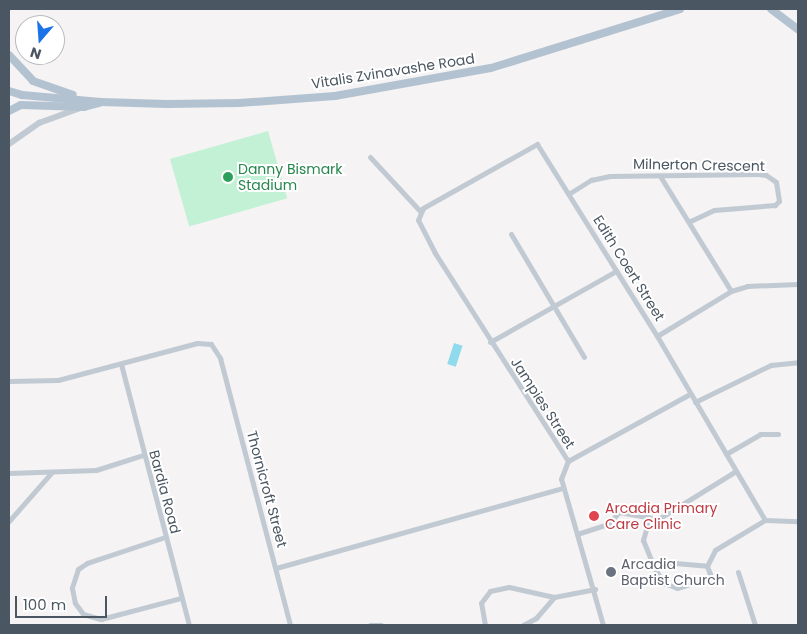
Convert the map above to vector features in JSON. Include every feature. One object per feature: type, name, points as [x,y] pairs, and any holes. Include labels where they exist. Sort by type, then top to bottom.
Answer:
[{"type":"main road","name":"Vitalis Zvinavashe Road","points":[[9,90],[22,95],[84,98],[101,102],[239,103],[335,96],[491,68],[680,9]]},
{"type":"main road","points":[[771,9],[798,30]]},
{"type":"main road","points":[[9,55],[33,81],[84,98]]},
{"type":"main road","points":[[9,90],[9,95]]},
{"type":"main road","name":"Vitalis Zvinavashe Road","points":[[9,111],[21,105],[84,107],[101,102]]},
{"type":"street","points":[[9,144],[39,123],[84,107]]},
{"type":"street","name":"Edith Coert Street","points":[[421,210],[535,143],[570,193],[765,520]]},
{"type":"street","points":[[370,157],[421,210]]},
{"type":"street","name":"Milnerton Crescent","points":[[570,193],[591,180],[610,176],[758,174],[766,175],[776,182],[779,201],[775,206],[714,210],[690,221]]},
{"type":"street","points":[[660,176],[690,221],[731,291]]},
{"type":"street","name":"Jampies Street","points":[[421,210],[418,220],[435,253],[490,342],[568,461],[561,479],[604,625]]},
{"type":"street","points":[[511,234],[584,357]]},
{"type":"street","points":[[490,342],[616,271]]},
{"type":"street","points":[[657,336],[731,291],[753,286],[798,284]]},
{"type":"street","name":"Thornicroft Street","points":[[121,364],[204,342],[211,344],[220,358],[290,625]]},
{"type":"street","points":[[694,402],[771,365],[798,362]]},
{"type":"street","points":[[9,381],[58,380],[121,364]]},
{"type":"street","name":"Bardia Road","points":[[121,364],[143,456],[189,625]]},
{"type":"street","points":[[568,461],[690,394]]},
{"type":"street","points":[[726,454],[754,436],[778,434]]},
{"type":"street","points":[[9,473],[96,470],[143,456]]},
{"type":"street","points":[[736,471],[647,526],[643,534],[655,569],[664,583],[677,588],[707,579],[710,574],[707,566],[715,550],[765,520],[798,520]]},
{"type":"street","points":[[9,521],[51,473]]},
{"type":"street","points":[[276,568],[563,488]]},
{"type":"street","points":[[577,534],[608,524],[619,512],[658,519]]},
{"type":"street","points":[[165,537],[86,563],[78,569],[72,588],[75,604],[83,614],[101,619],[181,598]]},
{"type":"street","points":[[655,569],[675,563],[707,566]]},
{"type":"street","points":[[738,572],[755,625]]},
{"type":"street","points":[[485,625],[481,603],[490,591],[509,587],[554,597],[594,589]]},
{"type":"street","points":[[523,625],[536,618],[554,597]]},
{"type":"street","points":[[370,625],[381,625]]},
{"type":"green space","name":"Danny Bismark Stadium","points":[[268,131],[287,198],[189,226],[170,159]]},
{"type":"water","points":[[454,343],[463,346],[456,367],[447,364]]},
{"type":"place","name":"Danny Bismark Stadium","points":[[228,177]]},
{"type":"place","name":"Arcadia Primary Care Clinic","points":[[594,516]]},
{"type":"place","name":"Arcadia Baptist Church","points":[[611,572]]}]
